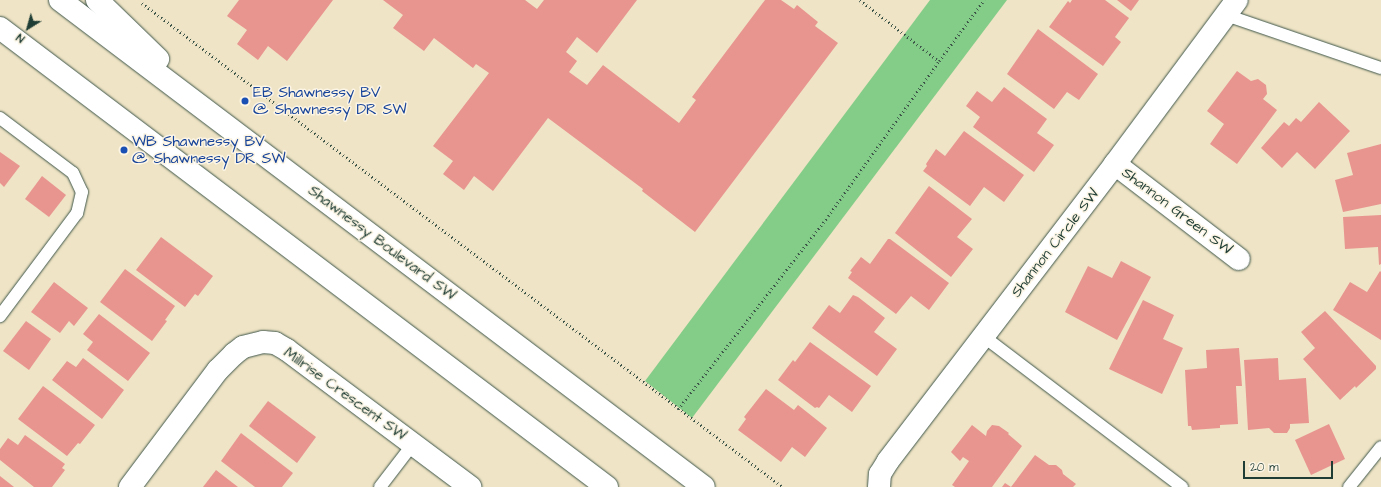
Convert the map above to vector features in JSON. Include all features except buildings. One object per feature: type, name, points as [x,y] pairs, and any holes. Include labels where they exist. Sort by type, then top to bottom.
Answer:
[{"type":"main road","name":"Shawnessy Boulevard SW","points":[[60,0],[704,487]]},
{"type":"main road","points":[[97,0],[234,132]]},
{"type":"main road","name":"Shannon Circle SW","points":[[879,487],[880,474],[888,461],[1115,164],[1231,8]]},
{"type":"main road","points":[[0,28],[607,487]]},
{"type":"main road","name":"Shannon Green SW","points":[[1115,164],[1239,259]]},
{"type":"main road","name":"Millrise Crescent SW","points":[[130,487],[218,370],[243,347],[263,342],[275,343],[287,350],[470,487]]},
{"type":"lane","points":[[1231,8],[1381,68]]},
{"type":"lane","points":[[0,118],[73,173],[82,192],[77,213],[0,316]]},
{"type":"lane","points":[[983,336],[1182,487]]},
{"type":"lane","points":[[380,487],[412,444]]},
{"type":"lane","points":[[1349,487],[1381,447]]},
{"type":"path","points":[[137,0],[783,487]]},
{"type":"path","points":[[860,0],[939,60]]},
{"type":"path","points":[[678,409],[828,216],[939,60],[984,0]]},
{"type":"green space","points":[[930,0],[1007,0],[692,418],[645,381]]},
{"type":"place","name":"EB Shawnessy BV @ Shawnessy DR SW","points":[[245,101]]},
{"type":"place","name":"WB Shawnessy BV @ Shawnessy DR SW","points":[[124,150]]}]
